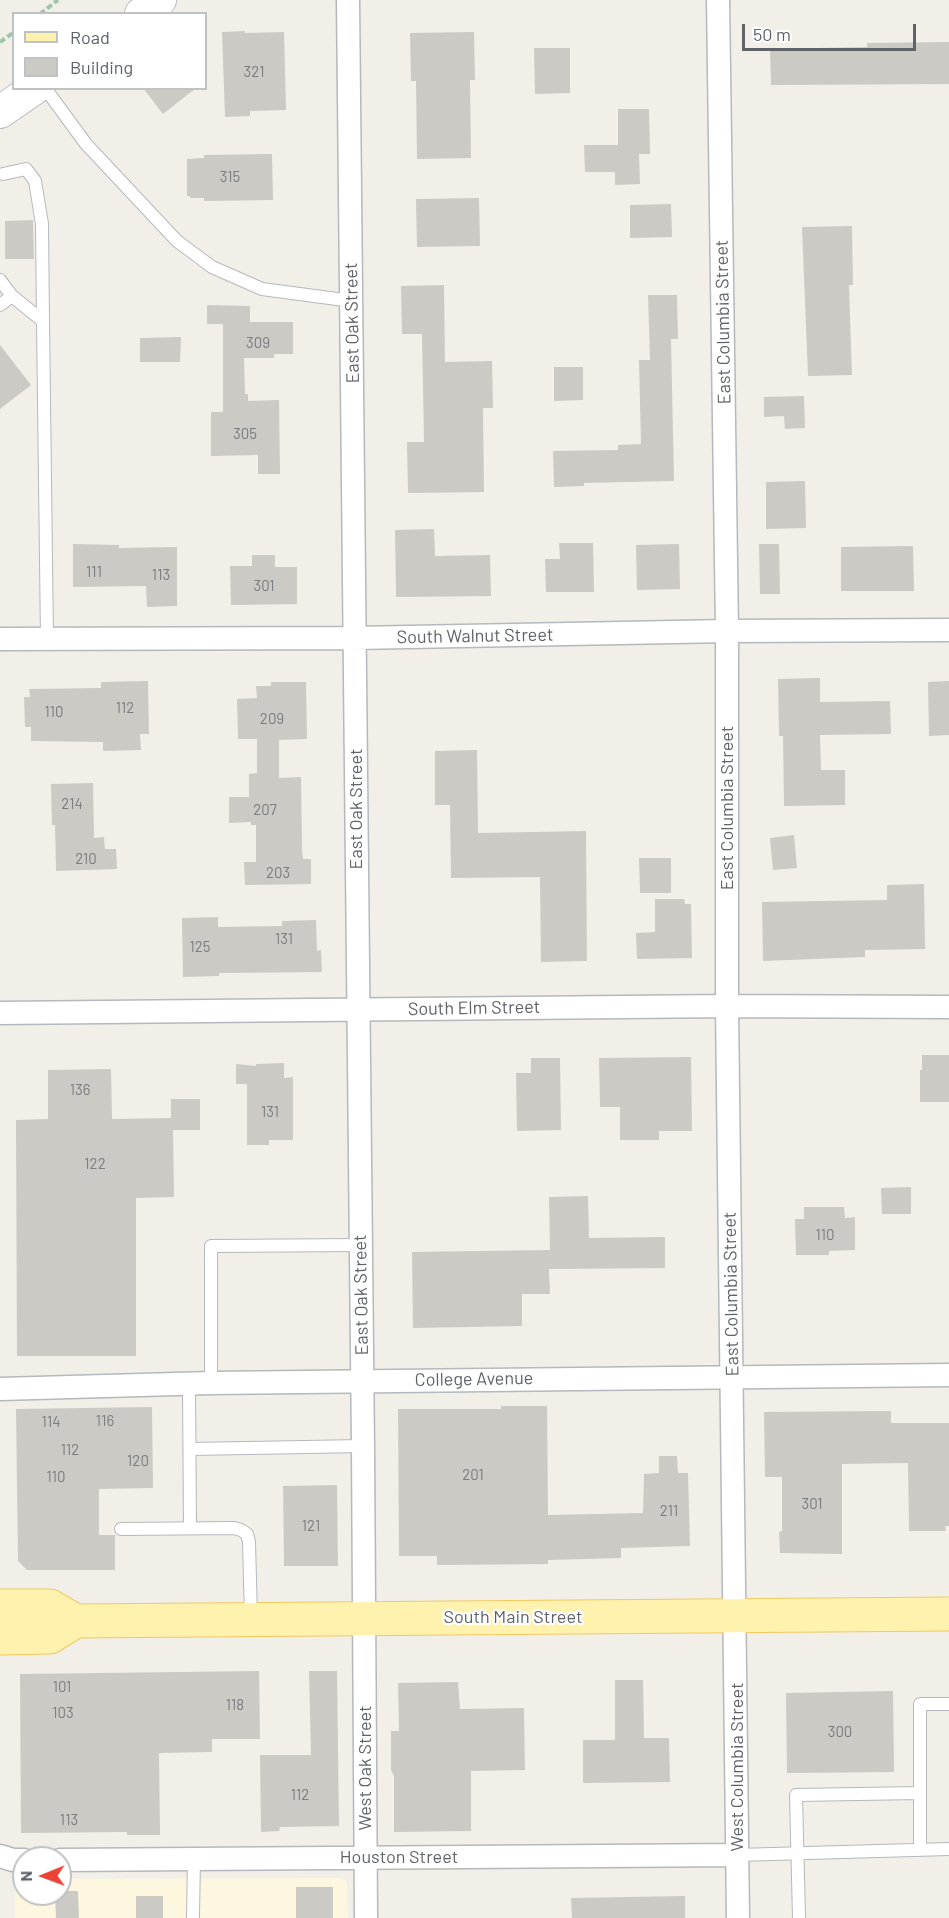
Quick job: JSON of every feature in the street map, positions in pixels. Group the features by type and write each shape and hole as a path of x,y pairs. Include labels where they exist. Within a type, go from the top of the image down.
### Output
{"main road":[{"path":"0,1606 50,1606 76,1621 50,1637 0,1638"},
{"name":"South Main Street","path":"76,1621 949,1614"}],"street":[{"path":"144,12 160,0"},
{"name":"East Oak Street","path":"348,0 364,1617"},
{"name":"East Columbia Street","path":"718,0 727,631 727,1006 735,1616"},
{"path":"0,112 32,90"},
{"name":"South Walnut Street","path":"0,639 355,638 727,631 949,630"},
{"name":"South Elm Street","path":"0,1013 727,1006 949,1007"},
{"name":"College Avenue","path":"0,1389 363,1380 949,1374"},
{"name":"West Columbia Street","path":"735,1616 738,1918"},
{"name":"West Oak Street","path":"364,1617 366,1918"},
{"name":"Houston Street","path":"72,1860 194,1857 737,1855"}],"lane":[{"path":"46,90 86,144 169,233 212,267 262,289 352,301"},
{"path":"1,174 26,169 35,181 42,224 47,639"},
{"path":"0,280 12,296 43,321"},
{"path":"0,305 12,296"},
{"path":"190,1528 190,1449 200,1383 211,1246 360,1245"},
{"path":"190,1449 363,1446"},
{"path":"121,1529 234,1528 242,1530 247,1534 251,1619"},
{"path":"920,1850 920,1704 949,1704"},
{"path":"799,1918 796,1795 920,1793"},
{"path":"737,1855 949,1849"},
{"path":"193,1918 194,1857"}],"path":[{"path":"43,12 58,0"}],"shaded area":[{"path":"337,1878 346,1880 348,1918 15,1918 15,1906 72,1906 72,1879"}],"building":[{"path":"245,31 245,33 284,32 286,110 250,111 250,116 225,117 222,32"},
{"path":"474,32 475,80 470,80 471,158 417,159 416,81 411,81 410,33"},
{"path":"949,42 949,84 771,85 770,49 867,47 867,43"},
{"path":"534,48 570,48 570,93 535,94"},
{"path":"145,90 193,90 163,114"},
{"path":"618,109 649,109 650,154 639,154 640,184 615,185 615,172 585,172 584,145 618,145"},
{"path":"272,154 273,200 204,201 204,198 187,196 187,159 204,158 204,155"},
{"path":"479,198 480,246 417,247 416,199"},
{"path":"671,204 672,237 630,238 630,205"},
{"path":"33,220 34,259 5,259 5,221"},
{"path":"852,226 853,285 849,285 852,375 808,376 802,227"},
{"path":"444,285 445,362 492,361 493,408 483,408 484,492 408,493 407,442 424,442 422,334 402,334 401,286"},
{"path":"648,295 677,295 678,339 671,339 674,481 584,483 584,486 554,487 553,451 618,450 618,445 641,444 639,360 650,360"},
{"path":"207,305 250,306 250,322 293,322 293,354 274,354 274,358 244,358 245,394 248,394 248,401 279,400 280,474 258,474 258,455 211,456 211,412 223,412 223,324 207,324"},
{"path":"181,337 180,362 140,362 140,338"},
{"path":"0,345 31,385 0,409"},
{"path":"554,367 583,367 583,400 554,401"},
{"path":"804,396 805,428 785,429 784,416 764,417 764,397"},
{"path":"805,481 806,528 766,529 766,482"},
{"path":"434,529 435,556 490,555 491,596 396,597 395,530"},
{"path":"559,543 593,543 594,592 546,592 545,559 560,559"},
{"path":"73,544 119,545 119,548 177,547 177,606 147,607 146,586 73,587"},
{"path":"679,544 680,589 637,590 636,545"},
{"path":"759,544 779,544 780,594 760,594"},
{"path":"913,546 914,591 841,591 841,547"},
{"path":"252,555 275,555 275,567 297,567 297,604 231,605 230,566 252,566"},
{"path":"820,678 820,702 890,701 891,734 820,735 821,770 845,770 845,805 784,806 783,736 779,736 778,679"},
{"path":"148,681 149,734 140,734 141,750 103,751 103,742 31,741 31,727 25,727 24,697 30,697 29,689 101,688 101,682"},
{"path":"949,681 949,735 929,736 928,682"},
{"path":"271,682 306,682 307,739 279,740 279,778 301,777 302,850 303,859 311,859 311,884 245,885 244,862 256,862 256,825 251,825 251,822 229,823 229,797 249,797 249,774 257,773 257,739 238,739 237,699 257,698 256,686 271,686"},
{"path":"477,750 478,833 586,831 587,961 541,962 540,877 451,878 450,805 435,805 435,751"},
{"path":"93,783 94,838 104,837 105,849 116,849 117,869 56,871 51,784"},
{"path":"794,835 797,868 773,870 770,838"},
{"path":"639,858 671,858 671,893 640,893"},
{"path":"924,884 925,949 865,950 865,957 763,961 762,902 887,900 887,885"},
{"path":"655,899 684,899 685,904 691,904 692,958 637,959 636,933 655,932"},
{"path":"218,917 218,927 282,926 282,921 316,920 317,951 321,950 322,972 219,973 219,976 183,977 182,918"},
{"path":"922,1055 949,1055 949,1102 920,1102"},
{"path":"691,1057 692,1131 659,1131 659,1140 620,1140 620,1107 600,1107 599,1058"},
{"path":"531,1058 560,1058 561,1130 517,1131 516,1073 531,1073"},
{"path":"284,1063 284,1078 293,1077 293,1140 269,1140 269,1145 247,1145 247,1084 236,1084 236,1064 256,1066 256,1064"},
{"path":"111,1069 112,1119 171,1118 171,1099 200,1099 200,1130 173,1130 174,1197 136,1198 136,1356 17,1356 16,1120 48,1119 48,1070"},
{"path":"911,1187 911,1214 882,1214 881,1188"},
{"path":"588,1196 589,1238 665,1237 665,1268 549,1269 550,1294 522,1294 522,1326 413,1328 412,1252 550,1250 549,1197"},
{"path":"804,1207 844,1207 845,1218 855,1217 855,1250 829,1251 829,1255 796,1255 795,1219 804,1219"},
{"path":"501,1406 547,1406 548,1515 643,1513 644,1474 659,1473 659,1456 677,1456 678,1473 688,1473 690,1546 621,1548 621,1558 548,1560 548,1564 437,1565 437,1556 399,1556 398,1409 501,1409"},
{"path":"152,1407 153,1488 99,1489 99,1535 115,1535 115,1570 27,1570 18,1561 16,1409"},
{"path":"891,1411 891,1423 949,1423 949,1526 945,1526 946,1531 909,1531 908,1463 842,1464 842,1554 780,1553 782,1477 765,1477 764,1412"},
{"path":"337,1485 338,1566 284,1566 283,1486"},
{"path":"259,1671 260,1739 212,1739 212,1752 159,1753 160,1835 127,1835 127,1832 21,1833 20,1674"},
{"path":"309,1671 337,1671 339,1826 280,1827 279,1831 261,1832 260,1755 311,1755"},
{"path":"615,1680 643,1680 644,1738 669,1738 670,1782 583,1783 583,1740 615,1740"},
{"path":"458,1682 460,1709 524,1708 525,1770 471,1771 471,1831 394,1832 391,1731 399,1731 398,1683"},
{"path":"893,1691 894,1772 787,1773 786,1693"},
{"path":"296,1887 333,1887 333,1918 296,1918"},
{"path":"72,1891 78,1891 79,1918 56,1918 56,1906 72,1906"},
{"path":"136,1896 163,1896 163,1918 136,1918"},
{"path":"685,1896 685,1918 572,1918 571,1898"}]}
